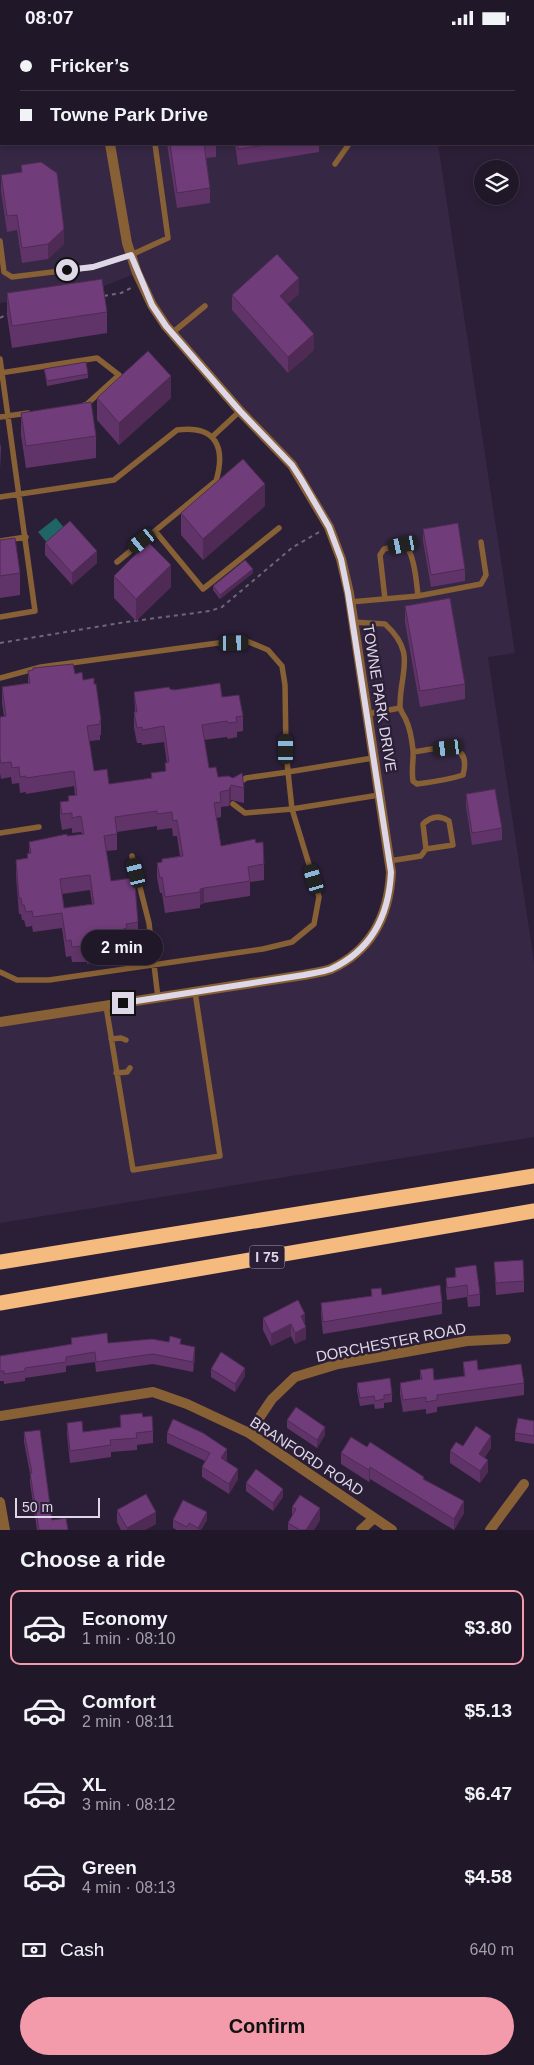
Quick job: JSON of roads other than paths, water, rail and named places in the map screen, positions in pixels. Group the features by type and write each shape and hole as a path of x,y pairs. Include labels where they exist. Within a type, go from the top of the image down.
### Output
{"highway":[{"path":"0,1262 534,1175"},
{"name":"I 75","path":"0,1303 534,1211"}],"street":[{"name":"TOWNE PARK DRIVE","path":"0,1022 304,975 329,969 346,960 362,948 374,933 383,915 390,893 391,872 350,602 341,559 329,527 292,465 240,411 172,333 152,305 131,255 123,224 110,145"},
{"name":"DORCHESTER ROAD","path":"249,1433 272,1399 295,1377 347,1363 467,1341 506,1339"},
{"name":"BRANFORD ROAD","path":"0,1416 153,1392 249,1433 392,1530"},
{"path":"490,1530 524,1484"},
{"path":"0,1502 5,1530"},
{"path":"361,1530 374,1519"}],"lane":[{"path":"0,241 4,272 12,277 86,268 131,255 168,238 155,145"},
{"path":"336,164 348,145"},
{"path":"172,333 205,306"},
{"path":"1,373 97,358 119,375 87,404 78,406"},
{"path":"0,359 35,611 0,617"},
{"path":"0,417 38,411"},
{"path":"212,437 240,411"},
{"path":"0,497 114,480 177,430 203,431 212,437 220,451 221,465 216,481 117,562"},
{"path":"155,531 203,589 279,528"},
{"path":"0,541 26,537"},
{"path":"350,602 418,596 481,584 486,575 481,542"},
{"path":"385,599 380,555 384,549 403,545 408,547 411,554 418,596"},
{"path":"353,622 385,623 392,630 402,648 405,668 400,708 407,721 413,752 411,767 413,781 417,784 448,780 463,775 465,768 464,757 458,750 448,748 413,752"},
{"path":"0,678 41,667 218,643 249,642 268,650 282,666 286,685 286,749 292,809 319,897 314,924 292,942 263,949 49,980 17,980 0,972"},
{"path":"367,714 400,708"},
{"path":"232,789 246,778 374,758"},
{"path":"233,804 245,813 292,809 379,795"},
{"path":"389,861 421,856 426,849 423,824 429,818 442,817 449,821 453,845 426,849"},
{"path":"0,833 39,827"},
{"path":"132,856 149,923 158,998"},
{"path":"106,1006 133,1170 220,1156 195,992"},
{"path":"111,1039 121,1038 126,1041"},
{"path":"116,1073 127,1072 130,1068"}]}
